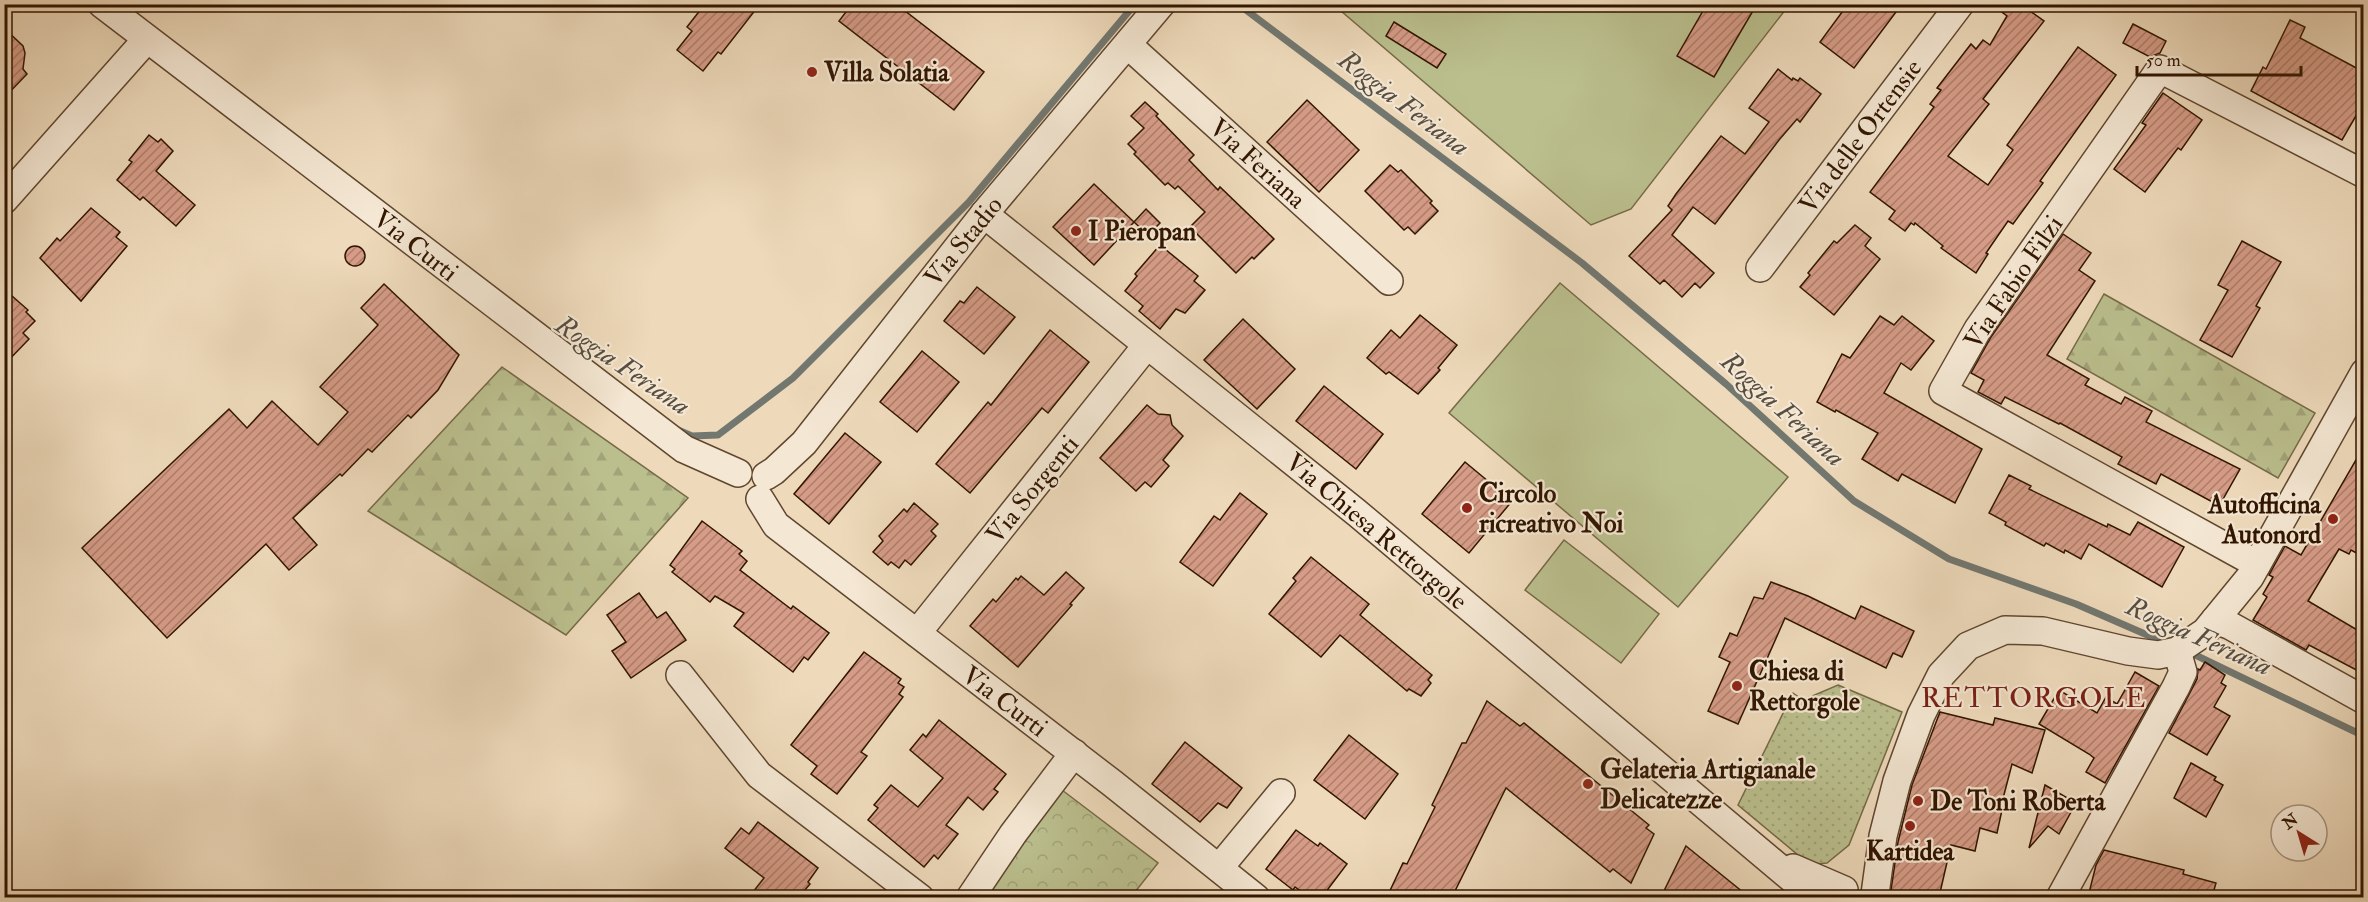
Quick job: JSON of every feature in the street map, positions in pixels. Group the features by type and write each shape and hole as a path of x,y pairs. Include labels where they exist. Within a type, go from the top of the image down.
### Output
{"street":[{"name":"Via Curti","path":"102,4 684,449 738,473 734,483 736,494 745,501 755,502 763,487"},
{"name":"Via Stadio","path":"763,487 774,471 804,443 984,214 1161,4"},
{"name":"Via delle Ortensie","path":"1760,268 1960,4"},
{"path":"4,200 147,39"},
{"name":"Via Feriana","path":"1128,45 1389,281"},
{"name":"Via Fabio Filzi","path":"2256,564 1943,392 1978,329 2160,69 2364,174"},
{"name":"Via Chiesa Rettorgole","path":"984,214 1357,513 1815,897"},
{"name":"Via Sorgenti","path":"917,633 1147,345"},
{"path":"1857,893 1883,836 1897,781 1921,715 1941,675 1968,646 2005,630 2043,631 2128,651 2158,655 2177,651 2210,626 2250,577 2364,373"},
{"name":"Via Curti","path":"763,487 776,525 1074,753 1256,897"},
{"path":"2210,626 2229,625 2364,700"},
{"path":"2060,897 2183,672 2177,651"},
{"path":"680,675 759,775 920,897"},
{"path":"970,897 1013,834 1074,753"},
{"path":"1219,868 1281,793"},
{"name":"Via Chiesa Rettorgole","path":"1764,856 1857,893"}],"green space":[{"path":"1334,5 1789,5 1631,209 1591,225"},
{"path":"1560,283 1788,477 1678,607 1449,413"},
{"path":"2104,294 2315,413 2278,478 2067,359"},
{"path":"502,367 688,498 566,635 368,511"},
{"path":"1564,540 1659,614 1621,663 1525,590"},
{"path":"1838,685 1902,712 1849,845 1827,863 1815,864 1804,860 1738,805 1793,693 1803,700"},
{"path":"1062,790 1158,863 1131,897 977,898"}],"building":[{"path":"705,4 760,4 721,54 718,52 703,71 677,50 692,31 687,27"},
{"path":"852,4 896,4 984,72 954,110 839,21"},
{"path":"1707,4 1757,4 1714,77 1677,56"},
{"path":"1848,4 1902,4 1854,68 1820,42"},
{"path":"1991,4 2034,4 2030,11 2044,21 1983,99 1989,104 1948,156 1988,185 2013,150 2007,145 2078,47 2116,75 2040,181 2043,183 2013,224 2008,221 1986,253 1988,254 1976,273 1941,248 1943,246 1915,223 1914,225 1911,223 1905,231 1889,219 1895,211 1870,192 1934,107 1930,104 1941,90 1937,88 1971,44 1976,49 1983,40 1990,45 2007,16"},
{"path":"2290,20 2305,27 2300,38 2364,72 2364,102 2342,140 2251,91 2263,67 2266,69"},
{"path":"1394,22 1446,54 1437,68 1386,36"},
{"path":"2133,24 2166,41 2160,53 2150,57 2123,43"},
{"path":"4,28 23,46 25,53 23,69 27,74 4,98"},
{"path":"1778,69 1792,80 1793,78 1798,81 1800,78 1821,94 1800,122 1797,119 1779,140 1715,224 1693,207 1672,235 1714,273 1700,288 1695,283 1682,297 1664,280 1660,284 1629,256 1672,210 1668,206 1721,136 1745,154 1769,122 1749,108"},
{"path":"2163,93 2202,120 2181,150 2178,148 2145,192 2114,169 2146,125 2142,123"},
{"path":"1307,100 1359,150 1319,192 1267,142"},
{"path":"1145,102 1194,155 1189,160 1218,190 1220,187 1274,239 1236,273 1190,227 1205,212 1178,186 1175,189 1168,183 1165,185 1134,154 1136,152 1128,144 1144,128 1131,116"},
{"path":"149,135 158,142 161,139 173,151 156,171 195,205 176,226 143,197 140,200 117,180 132,162 129,160"},
{"path":"1390,165 1398,172 1401,170 1432,201 1430,203 1438,211 1415,234 1408,227 1404,230 1365,191"},
{"path":"1094,184 1134,222 1094,265 1053,227"},
{"path":"91,208 120,232 116,237 127,246 81,301 40,258 57,238 60,241"},
{"path":"1146,209 1160,223 1148,235 1134,222"},
{"path":"1855,225 1871,238 1865,246 1880,259 1834,315 1800,287 1810,275 1808,273 1834,241 1837,243"},
{"path":"2063,234 2091,253 2079,270 2095,281 2047,355 2089,379 2085,385 2121,404 2125,397 2152,411 2146,422 2240,469 2218,508 2218,505 2161,474 2156,484 2118,464 2122,457 2060,423 2005,397 2001,404 1978,392 1984,380 1971,373 1991,337"},
{"path":"2242,241 2281,262 2256,306 2260,308 2232,357 2200,340 2228,290 2218,285"},
{"path":"1160,245 1198,276 1194,281 1205,290 1185,313 1176,309 1160,329 1139,311 1143,306 1125,291 1137,276 1135,274"},
{"path":"351,246 359,246 365,252 365,260 359,266 351,266 345,260 345,252"},
{"path":"384,284 459,355 438,390 411,418 408,415 372,452 368,449 342,476 340,474 293,518 317,545 289,570 266,544 167,638 82,548 229,409 247,428 272,401 318,445 348,412 320,387 378,325 361,308"},
{"path":"977,287 1015,317 984,354 944,321 960,301 964,303"},
{"path":"4,289 28,310 26,312 35,321 23,333 29,339 4,365"},
{"path":"1420,315 1457,345 1438,368 1440,370 1418,394 1389,372 1386,374 1367,358 1391,330 1400,338"},
{"path":"1880,316 1894,325 1902,316 1934,341 1911,370 1901,363 1884,393 1982,449 1955,503 1902,474 1898,481 1862,459 1878,433 1817,402 1842,354 1850,358"},
{"path":"1243,319 1295,369 1257,409 1204,360"},
{"path":"1050,330 1089,362 1048,413 1042,408 970,493 936,464 988,402 991,405"},
{"path":"922,351 959,382 917,432 880,402"},
{"path":"1324,386 1383,434 1356,469 1296,421"},
{"path":"1147,405 1158,414 1170,415 1172,425 1183,436 1163,460 1169,466 1151,487 1145,482 1136,491 1100,458"},
{"path":"845,433 881,462 829,524 794,494"},
{"path":"2364,446 2364,557 2351,550 2349,554 2339,549 2308,601 2364,634 2364,674 2309,645 2306,650 2253,620 2267,597 2263,594 2273,577 2269,575 2285,546 2301,555"},
{"name":"Circolo ricreativo Noi","path":"1465,462 1512,501 1469,553 1422,514"},
{"path":"2009,475 2031,486 2029,489 2107,527 2108,524 2130,535 2138,522 2184,547 2162,587 2089,544 2081,559 2046,543 2044,546 2005,525 2006,522 1989,513"},
{"path":"1240,493 1267,514 1213,586 1180,562 1214,516 1220,520"},
{"path":"914,503 938,524 931,531 936,536 911,565 905,560 899,568 891,562 888,565 873,552 883,541 879,536 904,509 907,512"},
{"path":"702,521 742,551 739,554 747,561 740,570 791,609 793,606 829,633 808,660 804,657 793,672 734,626 744,613 715,596 710,602 672,572 675,569 670,565"},
{"path":"1311,557 1369,604 1360,615 1432,675 1428,680 1431,683 1421,696 1409,689 1407,691 1340,635 1321,657 1269,614 1296,581 1293,578"},
{"path":"1066,572 1084,588 1018,667 970,626 993,599 996,602 1016,578 1018,580 1021,576 1044,595"},
{"path":"1771,582 1808,596 1855,619 1861,606 1914,631 1902,657 1893,653 1886,668 1785,618 1738,724 1708,711 1730,662 1719,657 1730,633 1737,636 1754,597 1763,599"},
{"path":"639,593 657,618 666,612 686,640 631,678 612,651 626,642 607,615"},
{"path":"864,652 901,679 898,683 904,687 899,694 903,697 861,752 867,756 837,794 811,774 817,766 791,745"},
{"path":"2205,662 2225,675 2221,683 2226,686 2214,707 2230,716 2207,755 2169,733 2197,679 2198,669 2200,670"},
{"path":"2135,672 2159,686 2105,783 2086,772 2094,758 2039,724 2059,690 2097,713 2106,697 2117,704"},
{"path":"1487,701 1520,726 1524,723 1649,825 1646,828 1654,834 1631,883 1613,869 1610,872 1506,788 1452,897 1387,897 1403,863 1407,864 1435,807 1432,805 1462,743 1466,743"},
{"path":"1940,712 1993,725 1995,718 2045,730 2032,773 2012,764 2000,810 2002,810 1997,833 1980,828 1975,851 1951,845 1939,897 1890,897 1898,842 1912,785"},
{"path":"939,720 1006,774 994,789 998,792 983,810 968,797 946,825 958,834 938,859 934,855 924,867 868,820 878,808 874,805 891,785 918,807 943,778 910,750 923,734 926,737"},
{"path":"1349,735 1398,774 1365,819 1314,780"},
{"path":"1185,742 1242,788 1227,808 1218,803 1200,822 1152,784"},
{"path":"2191,763 2216,777 2214,780 2223,785 2206,817 2174,798"},
{"path":"2045,785 2076,803 2059,834 2048,826 2029,848"},
{"path":"758,822 818,868 808,882 810,884 799,897 749,897 764,878 725,848 741,828 749,834"},
{"path":"1296,830 1318,846 1320,843 1347,864 1322,897 1309,897 1295,887 1293,890 1266,869"},
{"path":"1686,846 1749,897 1661,897"},
{"path":"2104,850 2184,870 2183,874 2216,883 2212,897 2088,897 2096,865"}],"waterway":[{"name":"Roggia Feriana","path":"678,430 692,436 718,435 793,378 969,202 1135,4"},
{"name":"Roggia Feriana","path":"1238,4 1582,263 1726,384 1854,501 1949,559 2076,604 2168,644"},
{"name":"Roggia Feriana","path":"2189,652 2364,736"}],"place":[{"name":"Villa Solatia","path":"812,72"},
{"name":"I Pieropan","path":"1076,231"},
{"name":"Circolo ricreativo Noi","path":"1467,508"},
{"name":"Autofficina Autonord","path":"2333,519"},
{"name":"Chiesa di Rettorgole","path":"1737,686"},
{"name":"Gelateria Artigianale Delicatezze","path":"1588,784"},
{"name":"De Toni Roberta","path":"1918,801"},
{"name":"Kartidea","path":"1910,826"}],"district":[{"name":"RETTORGOLE","path":"2034,697"}]}
